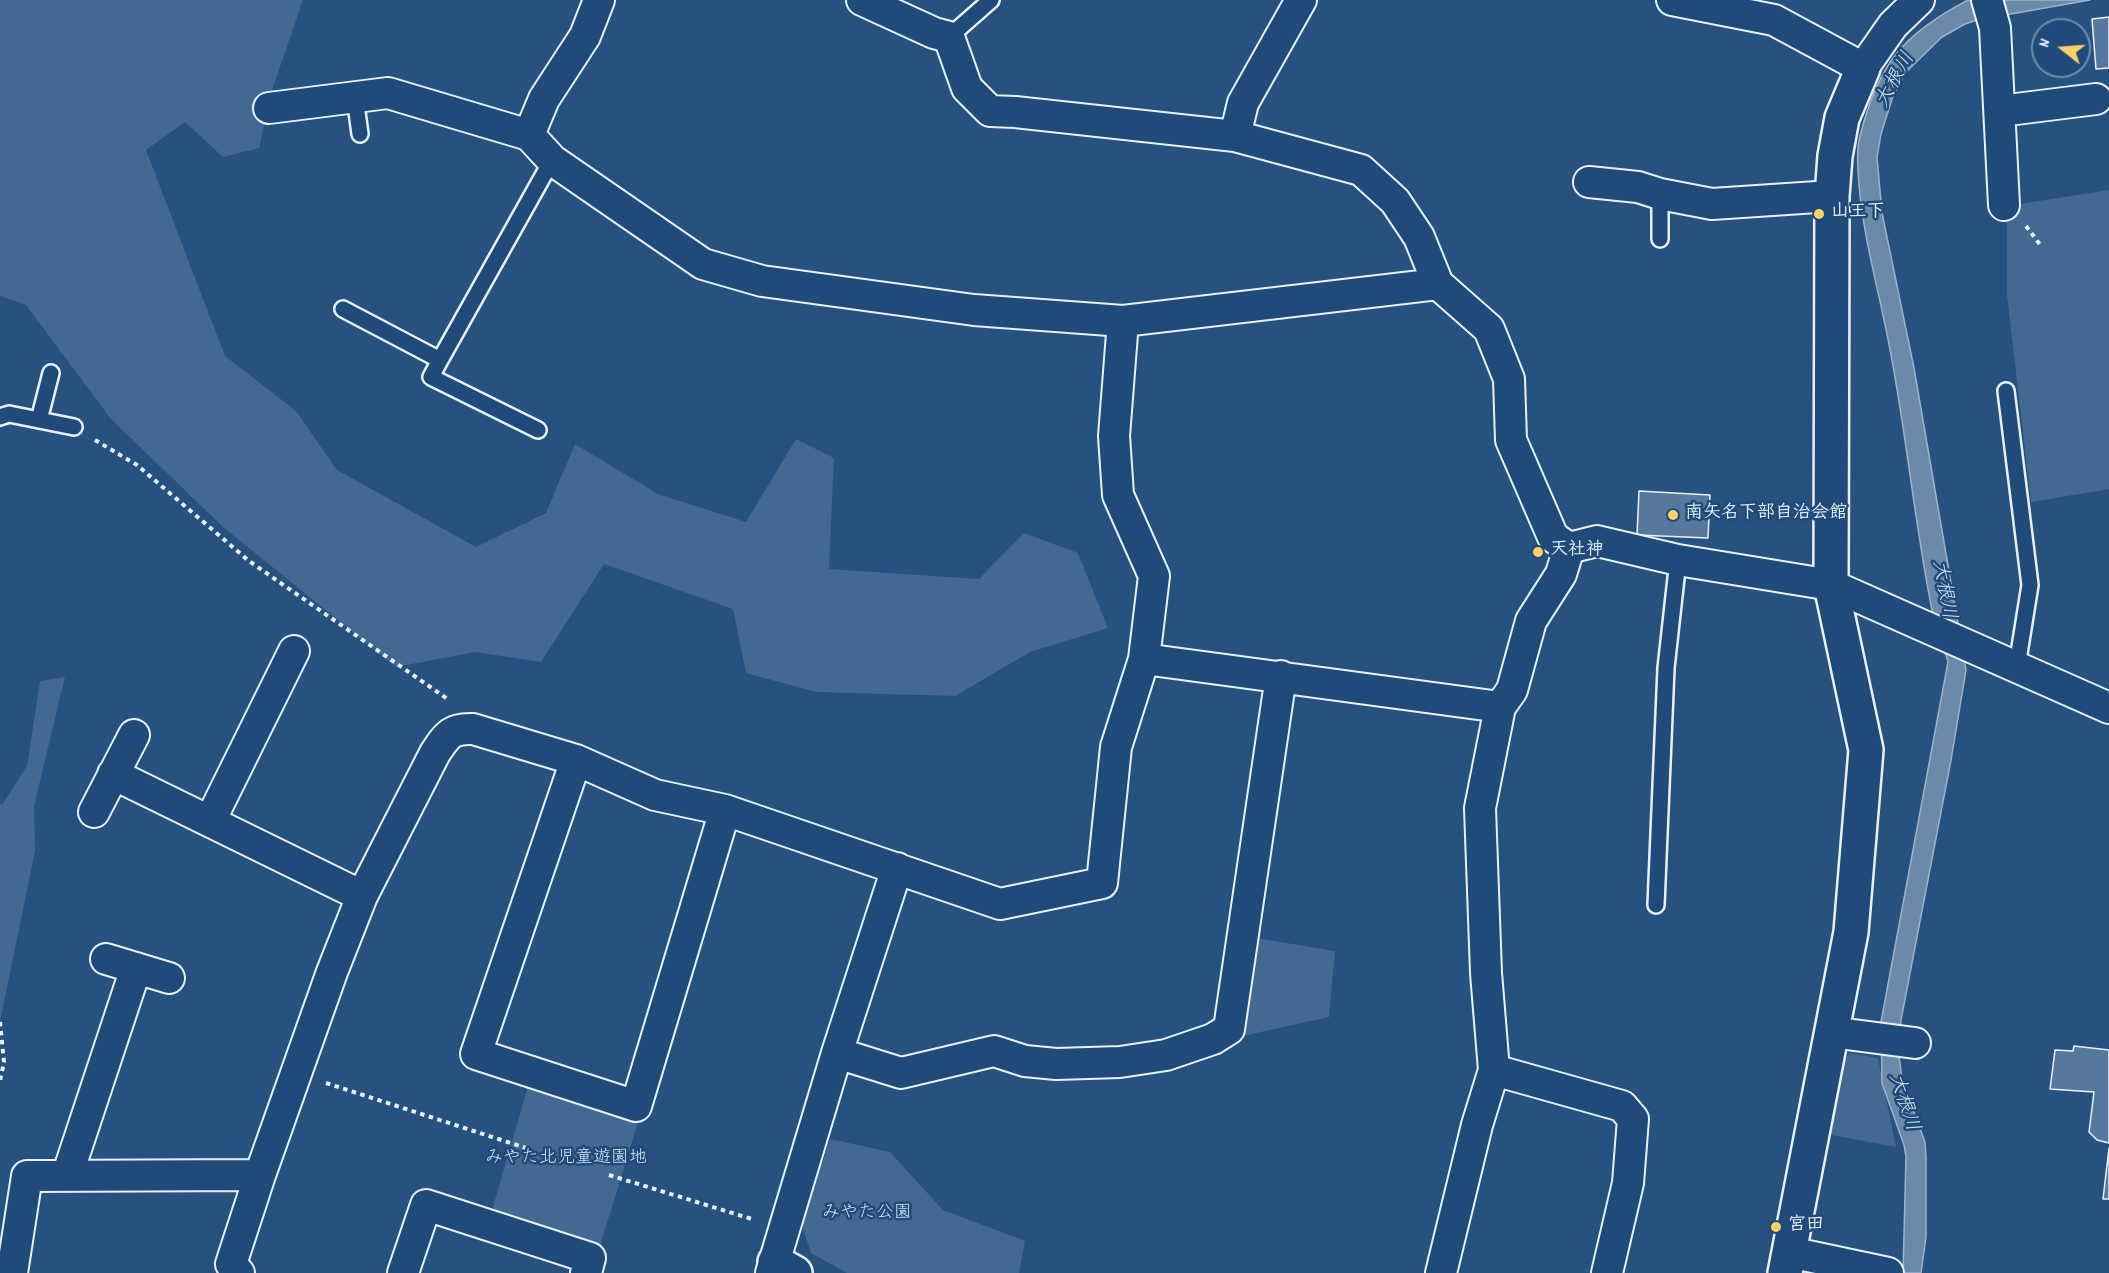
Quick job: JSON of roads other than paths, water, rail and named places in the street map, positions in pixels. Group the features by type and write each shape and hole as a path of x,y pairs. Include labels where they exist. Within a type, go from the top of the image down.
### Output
{"street":[{"path":"529,135 544,99 585,36 599,0"},
{"path":"862,0 934,33 950,37 967,88 990,111 1235,136 1361,170 1395,201 1419,237 1438,284 1489,329 1509,379 1511,440 1553,537 1569,548 1597,541 1678,560 1831,585 2109,708"},
{"path":"1235,136 1243,103 1301,0"},
{"path":"1672,0 1774,20 1863,68"},
{"path":"1888,1273 1787,1263 1851,932 1866,750 1831,585 1834,156 1842,118 1863,68 1893,25 1919,0"},
{"path":"1991,14 2000,111 2004,206"},
{"path":"269,108 388,93 529,135 552,160 703,264 762,281 974,310 1123,321 1438,284"},
{"path":"2000,111 2096,99"},
{"path":"1589,182 1638,186 1660,194 1712,204 1832,196"},
{"path":"239,1273 231,1264 260,1175 332,972 362,896 435,753 448,734 460,728 473,729 576,760 656,795 726,810 1000,903 1102,883 1116,747 1144,659 1154,576 1118,495 1114,436 1123,321"},
{"path":"1441,1273 1477,1125 1494,1070 1486,973 1480,808 1500,707 1512,690 1531,621 1561,574 1569,548"},
{"path":"210,821 294,651"},
{"path":"1144,659 1500,707"},
{"path":"837,1053 901,1073 994,1051 1025,1061 1056,1064 1120,1062 1166,1056 1213,1039 1229,1029 1281,676"},
{"path":"94,812 134,735"},
{"path":"576,760 476,1054 636,1106 726,810"},
{"path":"113,774 362,896"},
{"path":"780,1269 784,1229 837,1053 897,868"},
{"path":"105,959 169,978"},
{"path":"67,1176 136,968"},
{"path":"1831,1032 1915,1043"},
{"path":"1494,1070 1622,1106 1633,1119 1628,1183 1607,1273"},
{"path":"12,1273 27,1176 260,1175"},
{"path":"403,1273 426,1204 590,1258 586,1273"}],"lane":[{"path":"950,37 991,0"},
{"path":"356,97 360,134"},
{"path":"538,430 431,377 552,160"},
{"path":"1660,194 1660,239"},
{"path":"343,309 440,360"},
{"path":"39,420 51,372"},
{"path":"2006,391 2029,562 2030,585 2017,666"},
{"path":"0,417 9,414 74,427"},
{"path":"1656,905 1666,668 1678,560"}],"water":[{"name":"大根川","path":"1968,0 2090,0 1977,20 1942,37 1906,72 1893,96 1881,134 1877,157 1882,213 1914,368 1966,670 1901,1020 1898,1048 1902,1080 1925,1142 1926,1158 1926,1237 1921,1273 1903,1273 1906,1156 1882,1083 1881,1022 1948,662 1934,617 1926,578 1897,387 1861,207 1858,154 1860,136 1875,89 1896,54 1926,25"}],"place":[{"name":"山王下","path":"1819,214"},
{"name":"南矢名下部自治会館","path":"1673,515"},
{"name":"天社神","path":"1538,552"},
{"name":"宮田","path":"1776,1227"}],"park label":[{"name":"みやた北児童遊園地","path":"566,1160"},
{"name":"みやた公園","path":"867,1215"}]}
